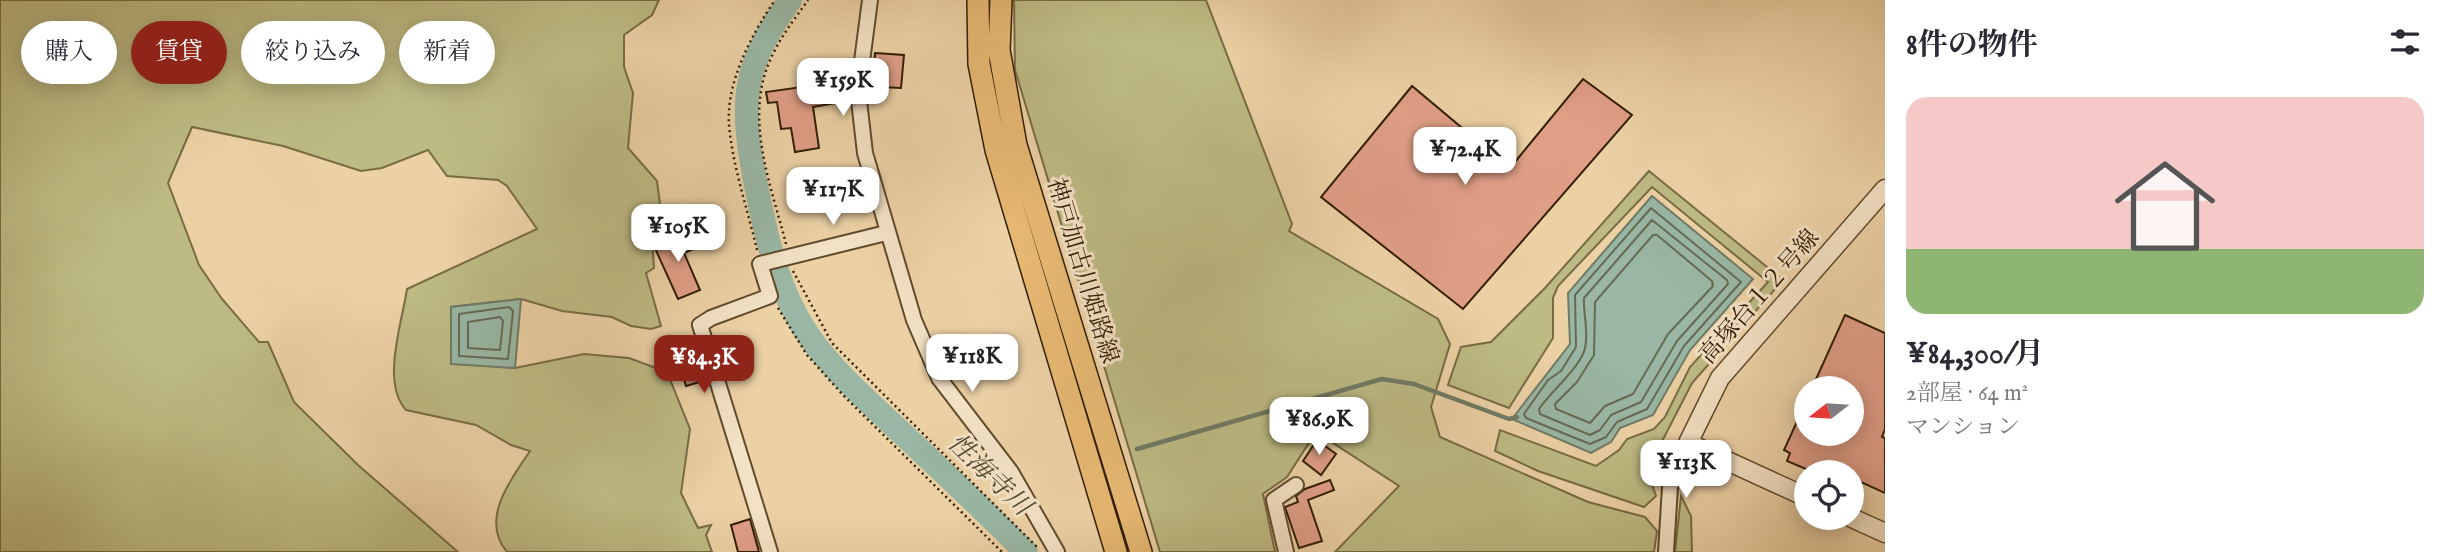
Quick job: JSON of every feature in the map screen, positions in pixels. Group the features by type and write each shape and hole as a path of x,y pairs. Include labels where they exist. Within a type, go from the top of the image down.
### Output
{"main road":[{"name":"神戸加古川姫路線","path":"978,0 979,64 996,150 1116,552"},
{"name":"神戸加古川姫路線","path":"1001,0 999,50 1016,145 1141,552"}],"street":[{"path":"870,0 858,92 865,153 886,233 914,320 939,378 1011,472 1057,552"},
{"name":"高塚台１２号線","path":"1688,443 1720,378 1885,189"},
{"path":"770,552 700,325 710,318 770,296 760,264 886,233"},
{"path":"1666,552 1670,487 1688,443 1794,492"},
{"path":"1286,552 1274,500 1296,485"},
{"path":"1864,523 1885,533"}],"path":[{"path":"760,264 729,123 735,78 762,20 775,0"},
{"path":"808,0 774,51 759,95 758,129 788,256 796,279 832,343 1042,552"},
{"path":"770,296 807,355 843,395 1002,552"}],"shaded area":[{"path":"0,0 659,0 652,15 624,35 624,67 633,93 628,148 657,181 661,212 652,240 654,268 646,273 661,326 651,329 631,326 612,317 562,311 521,299 451,307 451,363 515,368 584,354 629,358 667,372 690,429 681,493 698,528 711,525 706,535 712,552 507,552 499,539 497,513 507,486 530,451 511,445 476,425 406,410 399,398 395,384 395,352 407,289 537,229 507,186 498,180 447,176 428,150 382,168 361,171 283,146 192,127 168,183 199,265 222,299 259,342 268,342 294,402 358,465 458,552 0,552"},
{"path":"1014,0 1206,0 1292,224 1289,231 1438,319 1450,344 1431,407 1440,437 1588,502 1645,517 1657,531 1654,552 1335,552 1399,486 1316,432 1287,477 1263,494 1275,552 1160,552 1015,70"},
{"path":"1649,171 1783,280 1692,383 1655,455 1650,479 1656,496 1644,507 1538,471 1495,451 1500,430 1596,466 1619,450 1627,439 1654,429 1665,417 1690,367 1768,282 1652,187 1558,286 1553,298 1553,338 1509,408 1448,385 1461,347 1491,342 1545,288"},
{"path":"1681,496 1691,516 1692,552 1675,552"}],"water":[{"path":"1652,196 1753,279 1690,350 1653,415 1620,428 1611,442 1591,453 1512,419 1570,344 1568,293"},
{"path":"521,299 515,368 451,364 451,307"}],"building":[{"path":"875,53 904,55 901,88 880,87 881,71 874,71"},
{"path":"1583,79 1632,115 1463,309 1321,197 1412,86 1510,168"},
{"path":"837,82 841,102 813,107 819,148 795,152 791,128 781,129 777,102 768,103 766,92"},
{"path":"689,231 696,248 684,253 700,290 678,299 654,246"},
{"path":"1845,315 1885,333 1885,429 1882,437 1885,438 1885,493 1864,483 1864,460 1794,460 1794,464 1787,461 1790,453 1784,450 1794,428 1794,446 1864,446 1864,376 1817,376"},
{"path":"696,360 703,381 686,386 680,366"},
{"path":"1317,440 1336,454 1321,475 1303,461"},
{"path":"1330,480 1334,490 1308,500 1322,541 1299,548 1285,507 1298,502 1296,496 1305,489"},
{"path":"750,519 759,552 738,552 731,525"}],"waterway":[{"name":"性海寺川","path":"790,0 762,45 749,86 747,106 750,152 762,215 776,267 789,301 806,332 840,374 1026,552"},
{"path":"1137,449 1382,379 1414,384 1509,419 1517,417"}]}
